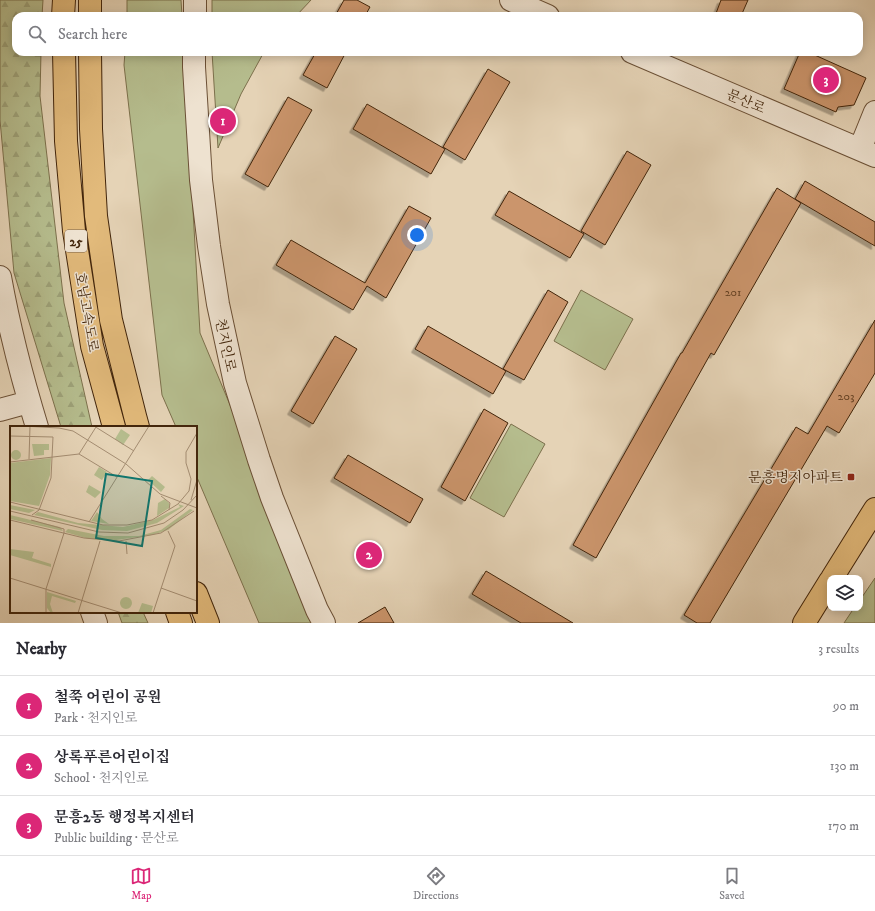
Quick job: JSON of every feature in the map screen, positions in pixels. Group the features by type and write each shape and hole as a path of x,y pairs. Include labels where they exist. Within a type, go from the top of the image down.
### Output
{"main road":[{"path":"63,12 64,0"},
{"path":"90,0 90,12"},
{"name":"호남고속도로","path":"64,56 66,141 74,231 92,346 114,426"},
{"name":"호남고속도로","path":"90,56 91,129 96,216 112,320 138,426"},
{"path":"834,575 875,509"},
{"path":"804,623 827,586"},
{"path":"197,596 208,623"},
{"path":"177,613 182,623"}],"street":[{"path":"195,0 195,12"},
{"path":"511,0 539,12"},
{"name":"천지인로","path":"194,56 201,180 218,304 232,370 272,498 317,610 324,623"},
{"name":"문산로","path":"641,56 867,153 875,112"},
{"path":"0,277 5,306 37,426"},
{"path":"0,410 30,402"},
{"path":"92,613 96,623"}],"green space":[{"path":"0,0 43,0 42,12 12,12 12,56 41,56 40,96 64,303 92,426 61,426 14,273 0,120"},
{"path":"127,0 181,0 182,12 127,12"},
{"path":"212,0 311,0 300,12 212,12"},
{"path":"125,56 184,56 200,333 321,623 259,623 197,477 197,426 176,426 162,395 124,65"},
{"path":"212,56 262,56 241,94 218,148"},
{"path":"581,290 633,319 605,370 554,341"},
{"path":"511,424 545,444 504,517 470,498"},
{"path":"875,578 875,623 844,623 852,611 863,611 863,596"},
{"path":"118,613 143,613 148,623 122,623"}],"building":[{"path":"344,0 357,0 370,7 367,12 337,12"},
{"path":"721,0 748,0 743,12 716,12"},
{"path":"314,56 344,56 327,88 303,75"},
{"path":"798,56 817,56 866,78 854,105 838,107 836,112 784,89"},
{"path":"488,69 510,82 465,160 443,147"},
{"path":"288,97 312,110 268,187 245,174"},
{"path":"367,104 445,149 431,174 353,129"},
{"path":"627,151 651,165 605,245 581,231"},
{"path":"805,181 875,222 875,246 795,199"},
{"path":"777,188 801,203 714,355 711,353 596,558 573,545 681,353"},
{"path":"509,191 584,234 570,258 495,215"},
{"path":"409,206 431,218 386,298 367,286 353,310 276,265 291,240 365,283"},
{"path":"548,290 568,302 524,380 503,369"},
{"path":"875,320 875,373 839,433 827,426 710,623 697,623 684,615 796,427 808,434"},
{"path":"428,326 506,371 493,394 415,349"},
{"path":"335,336 357,349 313,424 291,411"},
{"path":"484,409 508,423 465,501 441,487"},
{"path":"348,455 423,499 410,523 334,478"},
{"path":"486,571 573,623 521,623 472,594"},
{"path":"385,607 394,623 358,623"}],"place":[{"name":"문흥2동 행정복지센터","path":"826,80"},
{"name":"철쭉 어린이 공원","path":"223,121"},
{"name":"문흥명지아파트","path":"851,477"},
{"name":"상록푸른어린이집","path":"369,555"}]}
